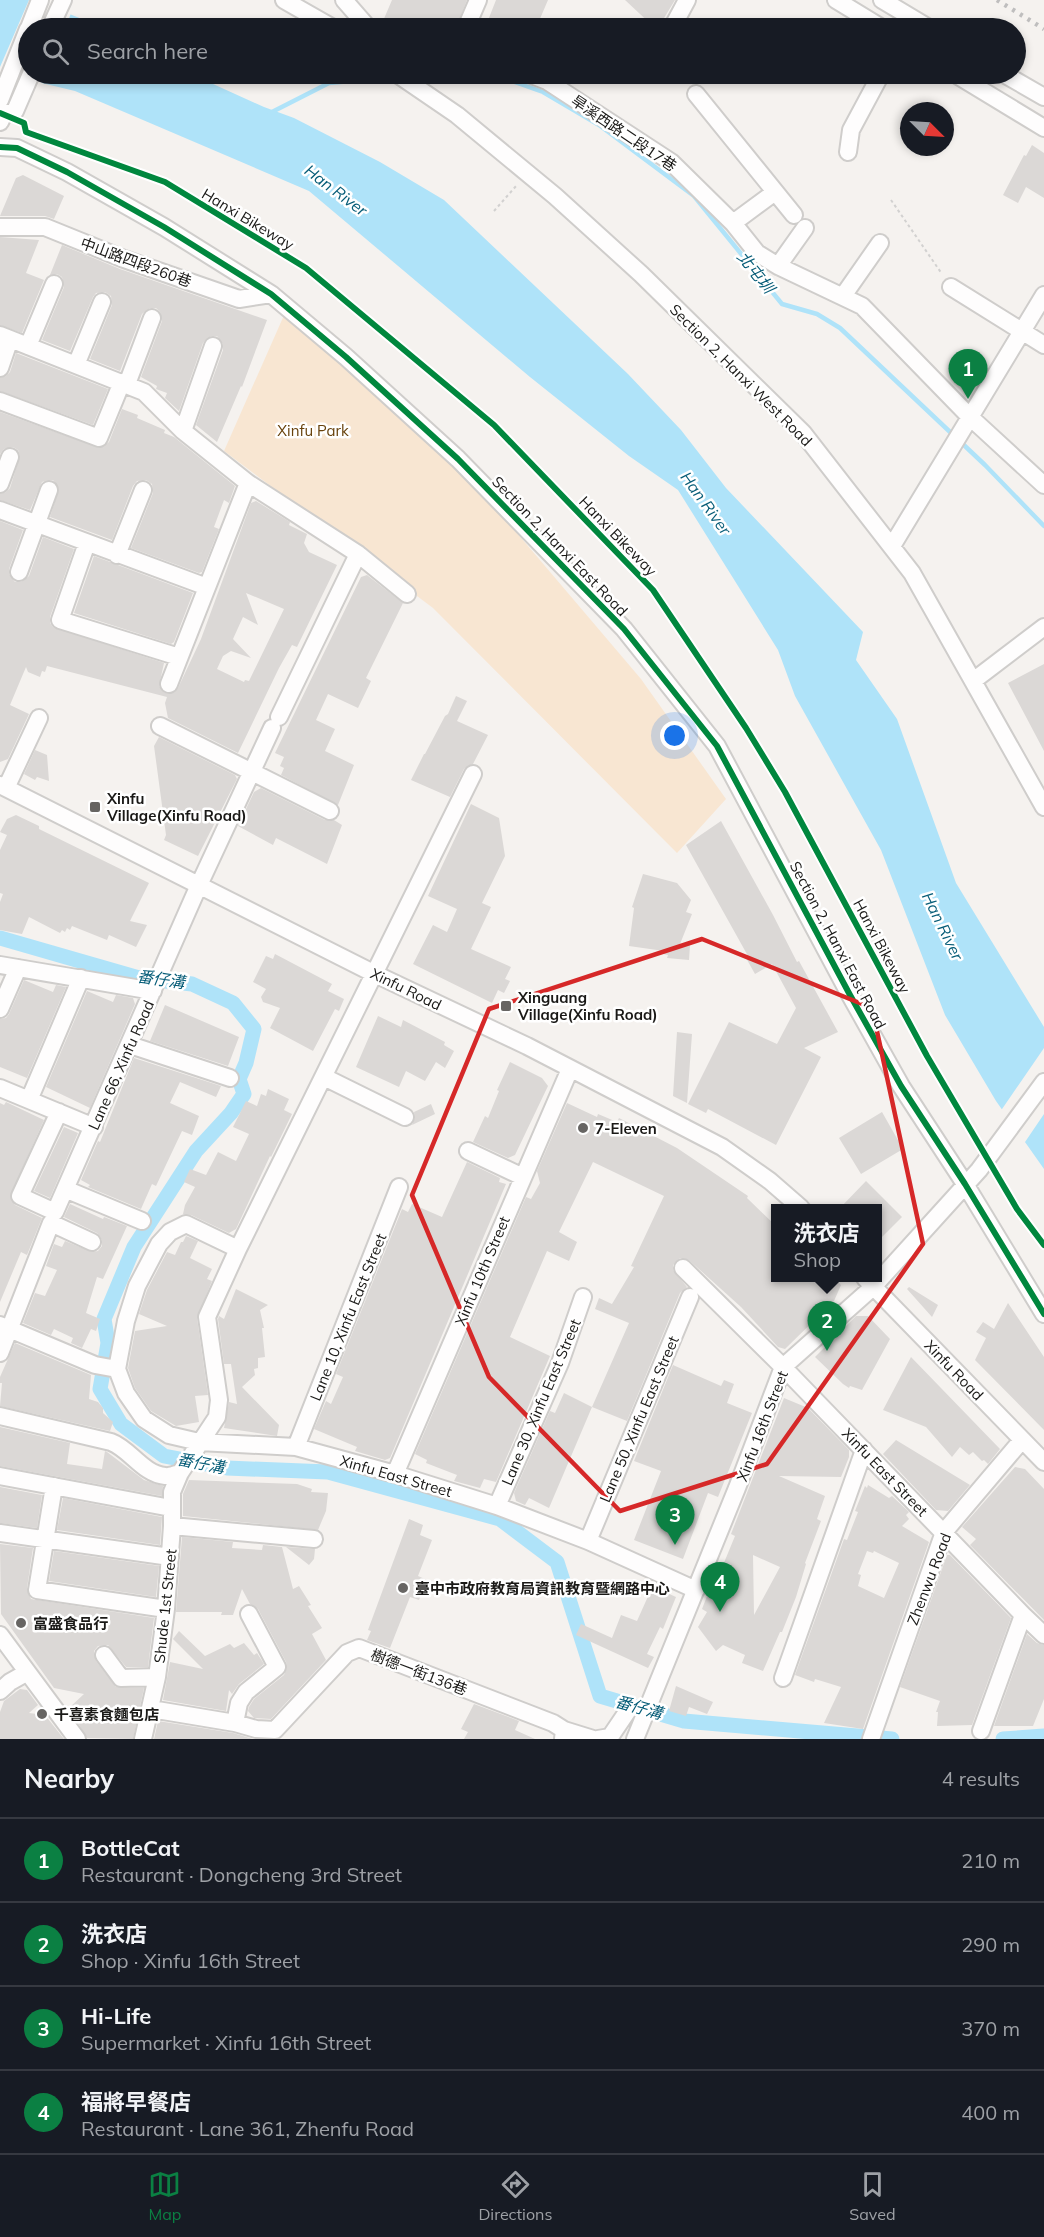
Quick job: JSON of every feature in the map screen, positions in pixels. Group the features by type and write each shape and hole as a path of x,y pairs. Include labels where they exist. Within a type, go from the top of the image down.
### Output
{"street":[{"path":"33,18 40,0"},
{"path":"55,18 63,0"},
{"path":"284,0 316,18"},
{"path":"344,0 360,18"},
{"path":"470,18 478,0"},
{"path":"677,18 687,0"},
{"path":"836,0 866,18"},
{"path":"882,0 912,18"},
{"path":"4,111 18,65"},
{"path":"4,111 24,84"},
{"name":"Section 2, Hanxi West Road","path":"415,84 457,115 555,196 641,274 803,433 912,573 1044,807"},
{"name":"旱溪西路二段17巷","path":"552,84 671,162 733,223 758,253 778,266 862,306 970,417 1044,485"},
{"path":"848,152 851,130 876,84"},
{"path":"971,84 1044,128"},
{"path":"1021,84 1044,98"},
{"path":"696,94 794,214"},
{"name":"Section 2, Hanxi East Road","path":"0,147 17,148 77,178 212,255 271,294 346,357 458,459 624,629 717,746 902,1086 1044,1314"},
{"path":"733,223 776,192"},
{"name":"中山路四段260巷","path":"0,227 45,227 124,259 238,299 271,294"},
{"path":"778,266 805,228"},
{"path":"843,296 880,243"},
{"path":"28,346 54,284"},
{"path":"951,287 1044,345"},
{"path":"892,546 1044,295"},
{"path":"76,365 102,302"},
{"path":"0,401 99,438 152,318"},
{"path":"0,368 5,337 144,392 183,431 248,483 358,554 407,594"},
{"path":"183,431 213,346"},
{"path":"0,484 10,457"},
{"path":"169,684 248,483"},
{"path":"19,572 49,490"},
{"path":"117,555 143,490"},
{"path":"0,510 207,587"},
{"path":"87,543 60,620 179,657"},
{"name":"Lane 66, Xinfu Road","path":"59,1112 21,1196 55,1212 199,885 275,722 358,554"},
{"path":"973,681 1044,627"},
{"path":"3,786 39,718"},
{"path":"160,726 330,811"},
{"path":"199,1443 217,1417 219,1400 207,1317 238,1249 473,774"},
{"name":"Xinfu Road","path":"3,786 722,1147 770,1180 796,1204"},
{"path":"0,965 153,991"},
{"path":"0,1009 18,968"},
{"path":"29,1100 81,978"},
{"path":"130,1045 230,1077"},
{"name":"Xinfu 10th Street","path":"395,1474 570,1069"},
{"path":"324,1077 405,1117"},
{"name":"Xinfu 16th Street","path":"882,1269 979,1170 1044,1082"},
{"path":"0,1088 94,1127"},
{"path":"468,1151 523,1177"},
{"name":"Lane 10, Xinfu East Street","path":"296,1447 399,1187"},
{"path":"65,1189 142,1221"},
{"path":"0,1353 5,1327 51,1223 92,1242"},
{"path":"5,1327 95,1365 117,1369 126,1321 138,1286 159,1244 170,1232 186,1224 238,1249"},
{"name":"Xinfu East Street","path":"683,1268 783,1367 1044,1635"},
{"name":"Xinfu 16th Street","path":"635,1739 737,1488 783,1367 869,1282"},
{"name":"Xinfu Road","path":"869,1282 1044,1462"},
{"name":"Lane 30, Xinfu East Street","path":"497,1506 560,1363 583,1297"},
{"name":"Lane 50, Xinfu East Street","path":"588,1541 690,1297"},
{"name":"Xinfu East Street","path":"117,1369 126,1393 144,1419 169,1435 199,1443 296,1447 395,1474 497,1506 588,1541 696,1590"},
{"path":"0,1416 111,1442 120,1445 154,1472 165,1476 180,1473"},
{"name":"Zhenwu Road","path":"871,1739 944,1532 1022,1440"},
{"name":"Shude 1st Street","path":"143,1739 157,1677 166,1609 172,1492 180,1473 199,1443"},
{"path":"783,1678 864,1450"},
{"path":"0,1476 171,1508"},
{"path":"54,1486 37,1590 166,1609"},
{"path":"172,1526 314,1539"},
{"path":"0,1533 170,1557"},
{"path":"235,1723 239,1703 246,1692 277,1667 249,1614"},
{"path":"981,1731 1023,1615"},
{"path":"0,1635 77,1739"},
{"name":"樹德一街136巷","path":"151,1709 235,1723 256,1729 275,1730 347,1653 359,1648 553,1723 563,1734"},
{"path":"104,1655 121,1678 157,1677"},
{"path":"0,1691 26,1672"},
{"path":"598,1739 610,1737 629,1709"},
{"path":"563,1734 593,1739"}],"path":[{"path":"494,211 517,185"},
{"path":"891,200 951,287"}],"highlighted area":[{"path":"702,939 872,1008 923,1244 767,1464 620,1511 489,1377 412,1195 489,1009"}],"green space":[{"name":"Xinfu Park","path":"285,313 454,459 641,679 726,799 677,853 433,608 224,451"}],"water":[{"path":"0,0 35,0 79,18 18,18 18,77 0,73"},
{"name":"Han River","path":"46,84 213,84 294,118 380,162 444,200 628,374 681,430 726,488 863,632 856,660 897,719 956,883 1044,1027 1044,1169 996,1101 945,1015 881,850 795,696 778,650 678,490 629,456 530,377 309,191 75,91"}],"pier":[{"path":"29,0 43,0 72,11 69,18 21,18"},
{"path":"18,25 18,80 0,76 0,67"},
{"path":"1044,1048 1044,1114 1023,1145 1000,1112"}],"building":[{"path":"392,0 467,0 460,18 384,18"},
{"path":"496,0 548,0 540,18 489,18"},
{"path":"625,0 675,0 664,18 644,18"},
{"path":"1032,145 1044,153 1044,198 1026,187 1018,203 1003,195 1024,155 1026,156"},
{"path":"23,175 64,196 54,219 45,216 0,216 16,178"},
{"path":"0,237 39,240 26,273 44,280 22,333 0,325"},
{"path":"62,245 120,269 267,320 242,387 217,442 196,425 223,350 223,344 217,336 211,336 203,343 179,411 165,398 167,393 156,389 157,386 141,377 162,321 160,312 156,308 150,308 142,314 120,371 90,359 112,305 111,296 105,292 96,293 93,297 70,351 42,340 64,287 62,277 57,274 50,275"},
{"path":"16,353 108,389 93,425 0,391 0,378 10,372"},
{"path":"122,409 165,430 164,433 174,437 235,486 229,503 224,500 214,527 219,529 202,572 199,573 131,548 153,493 152,484 146,480 137,481 133,486 112,540 50,517 59,489 53,480 42,482 30,510 0,500 0,494 10,488 20,456 18,450 13,447 4,449 0,454 0,412 100,448 109,442"},
{"path":"256,501 290,522 289,525 307,534 304,543 309,552 337,565 297,647 292,645 279,668 238,753 168,718 165,703 167,697 47,666 40,677 28,672 26,667 10,705 29,714 8,759 0,762 0,521 23,530 9,569 9,574 15,582 21,582 29,576 43,537 74,549 50,617 53,627 164,663 159,686 165,693 170,694 178,688 201,639 251,503","holes":["246,593 284,609 249,681 244,682 217,669 223,656 231,651 251,658 233,639 243,617 258,625"]},
{"path":"94,556 193,593 174,642 171,644 74,613"},
{"path":"367,575 403,603 366,678 371,681 358,708 328,694 316,720 335,729 325,751 354,765 338,805 281,775 284,768 280,766 284,757 275,753 361,577"},
{"path":"1044,664 1044,751 1008,683"},
{"path":"456,696 467,701 457,721 488,735 473,764 464,769 450,797 411,780"},
{"path":"159,737 235,775 237,779 198,856 164,840 166,835 154,746"},
{"path":"35,750 47,755 49,781 37,777 35,780 24,774"},
{"path":"261,788 325,820 334,820 342,825 327,864 276,838 273,845 238,826 254,792"},
{"path":"471,804 499,818 505,856 482,903 491,907 471,949 511,967 505,979 510,981 504,993 498,990 492,1003 413,964 433,925 447,932 457,909 428,896"},
{"path":"16,815 39,826 39,829 149,883 130,921 147,925 136,947 109,935 107,940 72,926 70,930 67,928 65,932 62,930 60,933 29,917 22,934 0,930 0,902 3,894 0,893 0,850 7,835 0,832 7,819"},
{"path":"721,821 797,962 799,961 838,1032 804,1048 821,1057 776,1145 708,1109 706,1113 688,1104 729,1022 777,1044 796,1008 772,964 755,974 746,958 748,956 686,845"},
{"path":"643,874 677,883 691,900 686,912 692,914 680,944 690,945 689,960 667,958 668,955 663,954 664,951 629,946 634,908 632,907"},
{"path":"275,954 332,984 328,991 344,999 339,1011 335,1009 313,1051 270,1028 280,1008 263,1002 261,997 266,989 253,982 266,956 273,959"},
{"path":"24,980 53,992 56,985 66,987 27,1078 0,1067 0,1019 6,1018 9,1014"},
{"path":"87,991 113,1002 116,995 133,998 135,1004 90,1108 46,1087"},
{"path":"165,1005 239,1037 228,1066 150,1041"},
{"path":"378,1016 401,1027 403,1020 445,1042 444,1045 454,1051 445,1068 436,1062 425,1081 406,1071 399,1087 356,1067"},
{"path":"677,1032 692,1034 687,1103 673,1096"},
{"path":"134,1058 221,1086 216,1097 180,1082 170,1103 199,1116 192,1135 182,1131 156,1186 152,1184 141,1209 88,1187 90,1185 81,1180 98,1141 100,1142"},
{"path":"510,1062 542,1078 548,1086 515,1155 508,1158 473,1142 485,1116 488,1118 499,1091 497,1090"},
{"path":"268,1089 289,1099 284,1110 292,1114 236,1229 229,1233 191,1215 183,1214 185,1205 195,1187 184,1182 190,1169 206,1175 218,1152 236,1161 249,1134 233,1127 246,1101 257,1106 261,1094 266,1096"},
{"path":"6,1102 44,1120 10,1196 15,1205 42,1218 27,1255 21,1252 0,1302 0,1103 4,1105"},
{"path":"567,1103 597,1117 598,1114 617,1122 619,1118 677,1148 748,1196 747,1198 771,1221 771,1282 838,1282 841,1285 834,1301 785,1349 778,1347 741,1307 690,1261 680,1258 673,1265 673,1270 687,1287 680,1293 627,1421 592,1407 629,1323 595,1309 599,1298 612,1304 634,1267 631,1266 664,1196 593,1162 559,1232 577,1242 569,1261 547,1251 510,1337 550,1356 496,1482 484,1479 480,1488 454,1481 457,1475 426,1463 427,1460 415,1454 526,1197 531,1199 540,1183 537,1171"},
{"path":"431,1104 435,1114 412,1125 414,1112"},
{"path":"882,1112 903,1149 861,1174 839,1138"},
{"path":"64,1127 78,1133 50,1198 34,1191"},
{"path":"467,1162 500,1178 499,1182 506,1184 390,1458 385,1460 355,1451 357,1447 314,1429 326,1401 331,1404 343,1377 336,1374 402,1209 408,1212 412,1204 442,1217"},
{"path":"866,1181 902,1217 882,1237 882,1204 844,1204"},
{"path":"70,1204 103,1219 104,1217 127,1226 103,1279 97,1277 86,1313 100,1319 96,1331 91,1329 82,1348 71,1343 73,1338 54,1329 51,1335 23,1323 35,1293 45,1296 57,1270 46,1266 54,1244 62,1247 65,1241 92,1252 98,1251 102,1246 102,1240 97,1233 64,1217"},
{"path":"186,1236 198,1241 190,1258 212,1269 207,1279 212,1281 197,1318 208,1395 195,1396 199,1422 176,1426 151,1411 135,1388 128,1368 135,1331 167,1326 139,1314 147,1290 167,1252 175,1255"},
{"path":"909,1287 938,1305 932,1317 907,1289"},
{"path":"236,1289 268,1305 260,1310 264,1328 262,1328 265,1357 258,1358 258,1368 254,1369 255,1375 242,1387 279,1425 277,1436 224,1428 229,1402 237,1404 231,1364 224,1364 218,1319 219,1316 224,1319"},
{"path":"1008,1303 1044,1357 1044,1430 975,1360 986,1338 976,1332 983,1322 994,1329"},
{"path":"856,1316 868,1316 890,1339 862,1390 850,1386 849,1388 843,1384 815,1357"},
{"path":"15,1343 91,1375 89,1399 98,1402 103,1408 103,1413 113,1422 110,1431 0,1406 2,1383 0,1383 0,1377"},
{"path":"911,1357 1000,1449 988,1464 973,1452 969,1455 960,1447 952,1457 926,1427 883,1410"},
{"path":"673,1365 721,1386 724,1380 734,1384 727,1403 752,1413 718,1497 708,1493 683,1559 634,1540 661,1471 634,1461"},
{"path":"564,1393 592,1407 549,1508 529,1498 525,1505 516,1501 514,1493 550,1411 555,1413"},
{"path":"784,1398 808,1408 849,1450 849,1457 841,1477 779,1476 825,1496 817,1519 821,1521 805,1563 796,1597 763,1671 742,1663 745,1655 723,1645 716,1651 698,1627 707,1612 702,1609 718,1568 721,1570 735,1536 731,1534","holes":["753,1555 780,1567 754,1615"]},
{"path":"0,1427 70,1443 67,1464 102,1469 105,1451 144,1480 163,1486 162,1496 0,1466"},
{"path":"896,1440 970,1485 948,1511 936,1510 883,1454"},
{"path":"1015,1467 1025,1469 1044,1489 1044,1620 970,1545 976,1539 962,1527"},
{"path":"189,1480 297,1484 312,1489 311,1492 328,1493 326,1511 318,1530 183,1516 183,1494"},
{"path":"868,1485 889,1498 892,1496 909,1512 906,1515 909,1519 902,1526 929,1542 863,1729 824,1723 841,1687 815,1679 814,1682 795,1675 844,1539 847,1540 858,1512 855,1511 865,1486 867,1488","holes":["867,1551 873,1553 874,1551 899,1563 884,1598 858,1586 861,1575 858,1574"]},
{"path":"0,1487 42,1495 37,1528 0,1523"},
{"path":"63,1498 162,1517 160,1545 57,1530"},
{"name":"臺中市政府教育局資訊教育暨網路中心","path":"409,1519 423,1525 420,1535 432,1540 418,1576 427,1580 419,1600 410,1597 390,1648 367,1640 371,1631 368,1630"},
{"path":"182,1537 233,1542 232,1548 262,1550 263,1545 282,1547 293,1589 299,1586 311,1605 308,1606 322,1628 312,1634 326,1660 271,1719 254,1718 248,1711 249,1707 254,1699 284,1675 286,1662 258,1609 250,1604 242,1589 233,1615 221,1615 222,1612 176,1612"},
{"path":"0,1544 33,1548 27,1588 31,1599 154,1618 148,1667 126,1667 108,1645 98,1646 94,1651 96,1661 116,1687 144,1688 133,1739 87,1738 69,1708 84,1694 54,1688 1,1614"},
{"path":"286,1547 315,1549 314,1559 309,1565"},
{"path":"54,1551 159,1566 156,1597 49,1581"},
{"path":"947,1555 950,1555 1011,1618 972,1725 937,1726 938,1712 936,1712 940,1701 900,1687"},
{"path":"654,1583 666,1588 665,1592 676,1597 663,1629 660,1627 647,1654 654,1657 648,1668 576,1635 581,1624 612,1638 621,1615 637,1621"},
{"path":"179,1631 205,1656 230,1644 234,1648 244,1643 254,1655 257,1653 264,1664 239,1684 232,1694 229,1690 226,1711 163,1700 170,1662 203,1669 173,1639"},
{"path":"1027,1634 1037,1643 1044,1645 1044,1699 1033,1726 994,1726"},
{"path":"676,1686 713,1702 707,1714 689,1707 686,1716 669,1711"},
{"path":"20,1689 27,1690 38,1705 29,1713 45,1715 64,1739 0,1739 0,1712 4,1701"},
{"path":"474,1704 519,1721 515,1730 535,1739 464,1739 468,1732 461,1729"},
{"path":"158,1721 233,1733 253,1739 154,1739"}],"waterway":[{"name":"北屯圳","path":"270,113 327,84"},
{"name":"北屯圳","path":"520,84 543,92 599,125 694,196 782,304 817,314 840,328 985,465 1044,526"},
{"name":"番仔溝","path":"0,938 139,978 192,984 233,1003 254,1029 246,1063 239,1079 244,1094 231,1113 196,1151 134,1247 104,1319 108,1343 100,1389 121,1424 164,1456 227,1468 328,1472 500,1519 557,1562 600,1696 684,1721 892,1739"},
{"name":"番仔溝","path":"1003,1739 1044,1736"}],"railway":[{"path":"997,0 1044,29"}],"cycle path":[{"name":"Hanxi Bikeway","path":"0,113 24,123 26,132 165,182 306,268 494,425 653,590 746,728 785,792 927,1056 1017,1209 1044,1245"},
{"path":"0,147 17,148 67,172 164,227 271,294 346,357 458,459 624,629 717,746 901,1086 965,1184 1044,1314"}],"place":[{"name":"BottleCat","path":"968,399"},
{"name":"Xinfu Village(Xinfu Road)","path":"95,807"},
{"name":"Xinguang Village(Xinfu Road)","path":"506,1006"},
{"name":"7-Eleven","path":"583,1128"},
{"name":"洗衣店","path":"827,1351"},
{"name":"Hi-Life","path":"675,1545"},
{"name":"臺中市政府教育局資訊教育暨網路中心","path":"403,1588"},
{"name":"福將早餐店","path":"720,1612"},
{"name":"富盛食品行","path":"21,1623"},
{"name":"千喜素食麵包店","path":"42,1714"}]}
